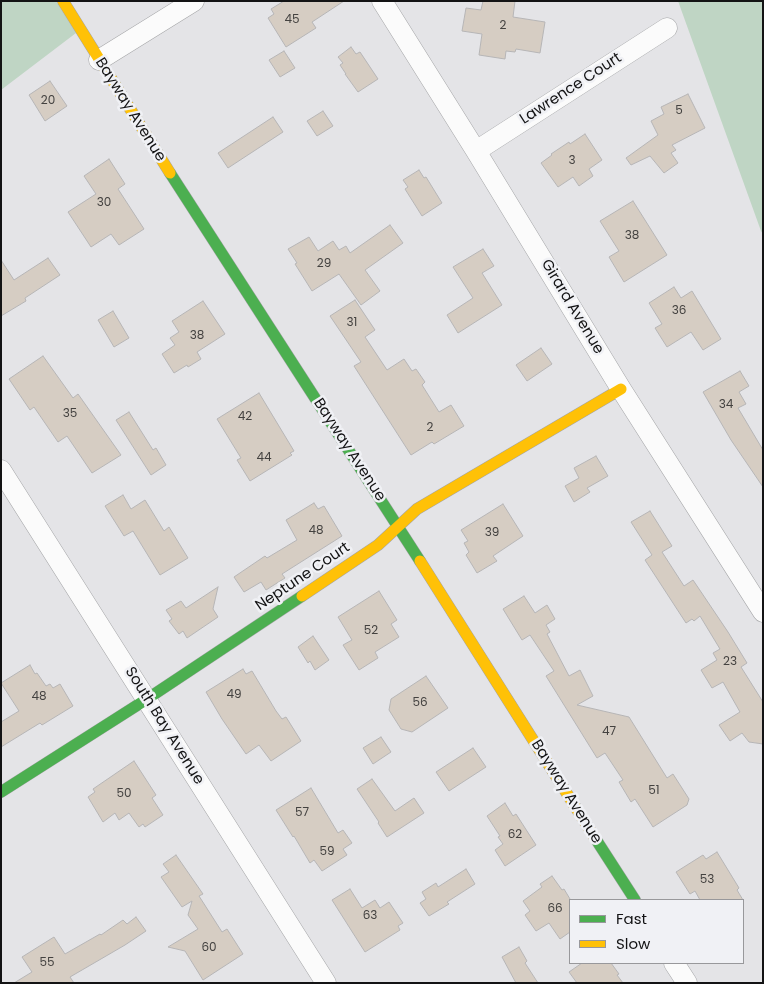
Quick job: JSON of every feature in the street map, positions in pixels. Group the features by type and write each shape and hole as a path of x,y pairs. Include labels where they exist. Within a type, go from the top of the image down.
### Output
{"street":[{"name":"Bayway Avenue","path":"63,1 153,148 398,527 633,899"},
{"path":"98,60 194,1"},
{"name":"Girard Avenue","path":"382,1 621,389 763,612"},
{"name":"Lawrence Court","path":"476,151 667,28"},
{"name":"Neptune Court","path":"1,792 147,699 378,545 417,508 621,389"},
{"name":"South Bay Avenue","path":"1,470 326,983"},
{"path":"675,964 687,983"}],"green space":[{"path":"1,1 56,1 76,33 1,90"},
{"path":"678,1 763,1 763,234 761,231"}],"building":[{"path":"284,1 344,1 312,22 316,28 286,47 268,18 274,14 271,9"},
{"path":"483,1 515,1 513,17 545,22 540,53 516,49 515,52 506,51 505,59 479,55 482,34 462,31 466,8 481,10"},
{"path":"351,47 356,54 360,52 378,79 358,92 345,74 340,65 343,63 338,57"},
{"path":"284,51 295,68 280,77 269,60"},
{"path":"50,81 67,106 45,121 29,95"},
{"path":"688,94 705,128 672,145 676,150 671,153 678,163 664,173 650,156 631,165 626,158 658,135 651,121 664,114 661,107"},
{"path":"323,111 333,126 317,136 307,121"},
{"path":"273,117 283,132 228,168 218,153"},
{"path":"585,134 602,160 589,169 593,176 579,186 573,177 558,187 541,163 569,142 570,144"},
{"path":"109,159 125,184 118,189 144,229 119,245 111,234 91,247 68,212 96,194 84,176"},
{"path":"419,170 424,178 426,177 442,203 422,216 405,189 408,187 403,180"},
{"path":"633,201 667,255 624,282 609,257 619,251 600,221"},
{"path":"390,225 403,243 365,270 380,291 361,305 339,274 312,291 288,249 309,237 318,251 333,241 339,250 346,246 350,253"},
{"path":"483,249 494,266 482,273 502,305 458,333 447,315 473,298 453,267"},
{"path":"48,258 60,275 25,298 26,301 1,316 1,260 14,280"},
{"path":"674,287 681,298 692,291 721,339 703,350 691,332 667,347 655,328 662,324 649,303"},
{"path":"355,300 375,330 365,337 387,370 404,359 412,371 416,369 425,382 422,385 439,412 451,405 464,426 411,455 354,366 361,362 330,316"},
{"path":"203,301 225,334 197,352 201,359 174,373 162,354 175,345 170,338 179,332 172,321"},
{"path":"113,311 129,338 114,347 98,320"},
{"path":"541,348 552,364 527,381 516,365"},
{"path":"43,356 73,398 78,394 121,455 92,473 67,436 58,442 34,407 30,410 9,379"},
{"path":"740,371 749,386 739,392 746,404 738,408 763,450 763,487 731,440 703,392"},
{"path":"259,393 294,451 290,453 292,455 250,481 237,460 241,458 217,419"},
{"path":"129,412 153,450 156,448 166,465 151,475 116,420"},
{"path":"596,456 608,476 587,488 590,492 574,502 565,486 579,478 574,468"},
{"path":"123,495 131,509 145,500 164,531 169,527 188,558 160,575 133,531 124,536 105,506"},
{"path":"314,503 318,509 324,506 342,536 282,574 285,578 266,590 261,582 244,592 234,577 265,556 267,558 297,540 286,520"},
{"path":"503,504 523,536 493,556 497,561 477,573 466,555 469,552 464,543 468,541 461,530"},
{"path":"650,511 672,546 662,552 684,586 693,580 747,663 741,667 763,702 763,744 749,742 742,733 730,741 719,725 740,712 723,682 712,688 701,670 717,660 713,653 720,649 700,616 694,621 692,619 686,623 645,560 652,555 631,522"},
{"path":"218,587 213,609 218,617 187,638 183,631 179,634 169,621 172,619 166,610 181,601 186,608"},
{"path":"379,591 397,620 391,624 399,637 375,652 378,658 359,670 343,645 352,640 338,617"},
{"path":"524,596 535,613 547,605 555,619 546,625 550,632 547,634 569,676 580,670 593,696 577,705 629,717 667,778 673,774 689,799 687,805 653,827 635,799 631,802 619,782 623,780 605,753 597,758 546,676 554,671 530,635 522,640 503,609"},
{"path":"313,636 329,660 315,670 298,647"},
{"path":"30,665 46,686 50,684 53,688 60,684 73,706 42,725 40,723 1,747 1,722 19,711 1,683"},
{"path":"243,669 246,674 252,671 276,711 282,719 286,717 301,741 271,761 259,745 246,754 206,692"},
{"path":"426,676 448,708 412,732 401,729 389,710 391,699"},
{"path":"381,737 391,752 373,764 363,748"},
{"path":"473,748 486,767 449,791 436,772"},
{"path":"134,761 156,795 152,798 163,815 145,827 143,824 139,827 129,813 119,820 115,813 103,822 88,797 95,792 93,789"},
{"path":"372,779 395,811 414,798 424,813 387,837 357,789"},
{"path":"311,788 338,833 343,830 352,843 343,849 347,855 322,871 314,860 310,863 276,810"},
{"path":"505,803 513,816 516,814 536,845 505,866 495,850 503,844 487,816"},
{"path":"717,852 739,888 737,890 742,899 699,899 695,891 690,894 676,872 703,855 706,859"},
{"path":"176,855 203,894 199,896 222,932 227,929 243,954 203,980 185,951 168,947 198,929 188,915 192,901 182,907 161,877 169,872 163,864"},
{"path":"466,869 475,884 447,902 449,904 429,916 420,903 426,899 422,892 436,883 438,887"},
{"path":"552,876 570,899 569,933 560,939 549,923 536,931 525,915 530,911 523,901 542,887 540,884"},
{"path":"350,889 362,908 375,900 380,908 389,902 403,923 398,926 400,930 365,952 332,900"},
{"path":"136,917 146,931 70,977 74,983 14,983 32,972 22,957 54,937 65,954 101,935 123,920 127,924"},
{"path":"519,947 527,961 525,963 538,983 516,983 502,957"},
{"path":"581,964 612,964 623,983 577,983 569,972"}],"traffic: fast":[{"path":"170,173 420,561"},
{"path":"1,792 147,699 302,596"},
{"path":"595,838 634,899"}],"traffic: slow":[{"path":"63,1 170,173"},
{"path":"302,596 378,545 417,509 621,389"},
{"path":"420,561 595,838"}]}
